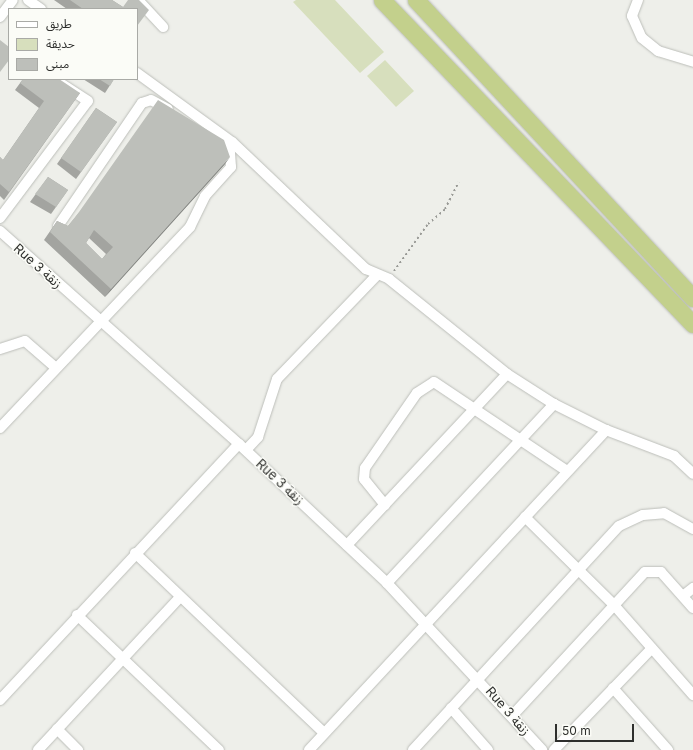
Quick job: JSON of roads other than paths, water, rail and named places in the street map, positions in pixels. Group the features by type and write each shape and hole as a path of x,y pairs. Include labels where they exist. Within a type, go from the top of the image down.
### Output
{"highway":[{"path":"374,0 415,36"},
{"path":"382,0 693,324"},
{"path":"416,0 693,298"}],"street":[{"path":"0,17 13,0"},
{"path":"28,0 40,8"},
{"path":"138,0 163,27"},
{"path":"638,0 632,16 642,38 658,51 693,62"},
{"path":"138,74 232,142 336,243 377,275 389,279 507,374 554,404 606,430 674,456 693,474"},
{"path":"0,218 88,101 56,80"},
{"path":"0,428 55,367 187,231 205,196 231,167 232,157 223,143 153,100 145,100 58,226"},
{"name":"Rue 3 زنقة","path":"0,231 100,322 242,447 387,582 477,677 542,750"},
{"path":"0,700 135,553 242,447 258,437 277,379 377,275"},
{"path":"0,349 25,341 55,367"},
{"path":"347,545 386,505 474,407 507,374"},
{"path":"386,505 368,485 363,473 422,387 440,382 518,442 567,471"},
{"path":"387,582 554,404"},
{"path":"309,750 606,430"},
{"path":"417,748 477,677 577,567 619,526 636,517 664,513 693,529"},
{"path":"525,517 614,605 693,695"},
{"path":"135,553 324,733"},
{"path":"512,716 614,605 650,570 661,572 693,608"},
{"path":"683,596 693,588"},
{"path":"38,750 180,596"},
{"path":"77,615 219,750"},
{"path":"554,750 652,648"},
{"path":"613,688 668,750"},
{"path":"451,708 488,750"},
{"path":"57,729 78,750"}]}
